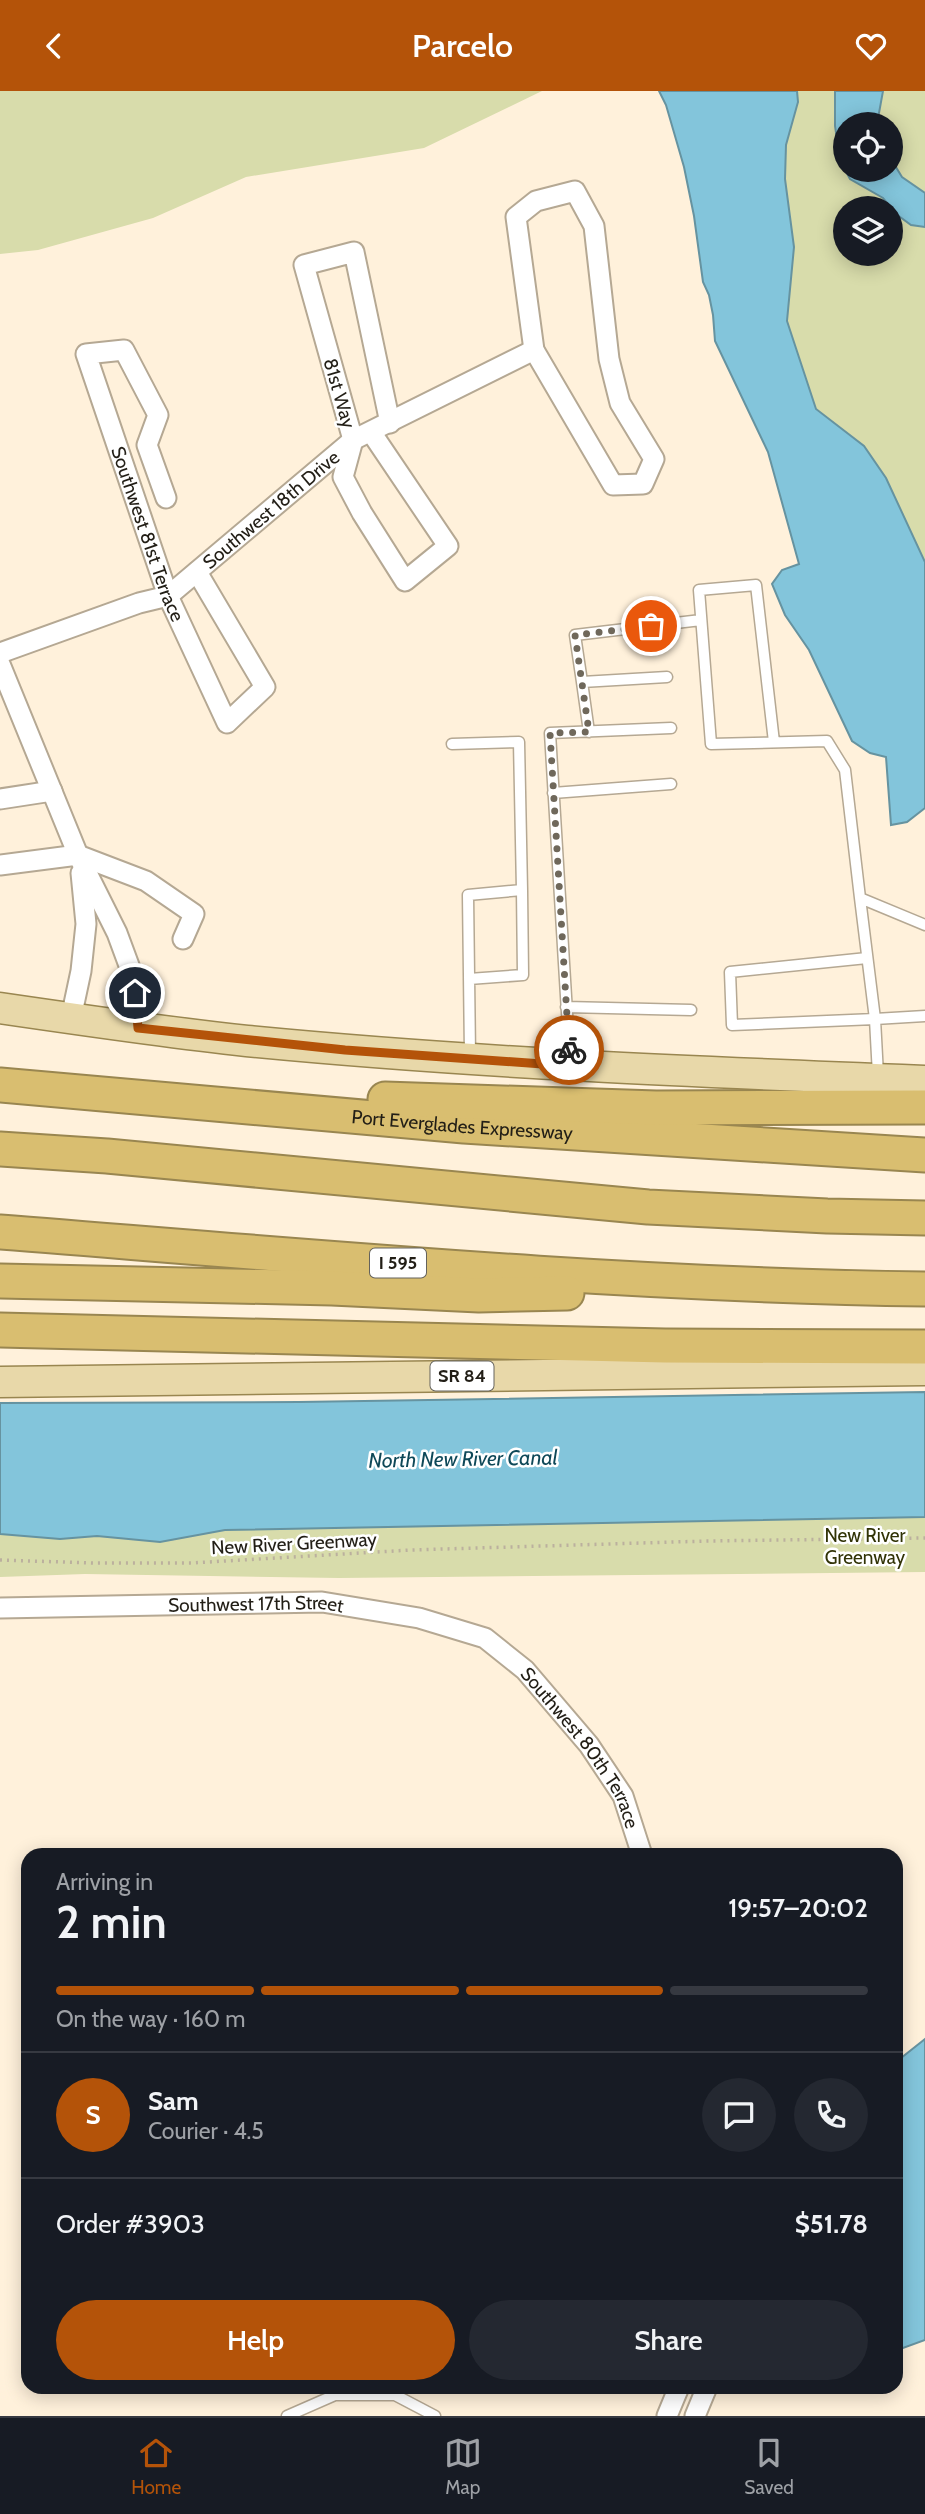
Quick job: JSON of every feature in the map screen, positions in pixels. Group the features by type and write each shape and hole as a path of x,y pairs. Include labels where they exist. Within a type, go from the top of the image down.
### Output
{"highway":[{"name":"Port Everglades Expressway","path":"0,1085 464,1126 925,1155"},
{"path":"145,1098 461,1100 706,1108 925,1107"},
{"path":"0,1149 107,1156 648,1207 925,1218"},
{"name":"I 595","path":"0,1232 400,1263 797,1287 925,1289"},
{"path":"0,1281 332,1287 479,1295 797,1287"},
{"path":"0,1330 665,1346 925,1347"}],"main road":[{"path":"0,1008 138,1028 332,1049 570,1066 925,1081"},
{"name":"SR 84","path":"0,1382 925,1370"}],"street":[{"path":"575,191 594,226 609,359 620,403 654,459 643,484 613,485 534,350 516,216 536,201 575,191"},
{"name":"81st Way","path":"362,436 344,477 362,513 405,581 448,546 362,436 304,265 354,252 390,422"},
{"name":"Southwest 81st Terrace","path":"166,498 147,445 158,415 124,350 86,354 169,596 227,723 265,687 197,572"},
{"name":"Southwest 18th Drive","path":"0,653 139,603 169,596 362,436 534,350"},
{"path":"0,664 78,855 117,933 134,979 138,1028"},
{"path":"0,799 52,791"},
{"path":"71,1018 81,971 86,924 78,855"},
{"path":"0,865 78,855 146,881 194,914 183,939"},
{"name":"Southwest 17th Street","path":"0,1608 322,1602 419,1618 485,1638 504,1651"},
{"name":"Southwest 80th Terrace","path":"504,1651 525,1669 589,1745 622,1796 640,1848"},
{"path":"667,2416 676,2394"},
{"path":"695,2416 704,2394"}],"lane":[{"path":"774,742 756,585 699,590 711,744 827,741 845,770 875,1019 878,1079"},
{"path":"589,732 575,635 701,620"},
{"path":"582,682 667,677"},
{"path":"570,1066 550,733 671,728"},
{"path":"452,744 519,742 523,975 469,979"},
{"path":"553,793 671,784"},
{"path":"470,1059 468,895 522,890"},
{"path":"860,898 925,925"},
{"path":"867,958 730,972 732,1025 925,1016"},
{"path":"566,1007 691,1010"},
{"path":"287,2416 335,2395 395,2395 435,2416"}],"path":[{"name":"New River Greenway","path":"0,1560 191,1563 411,1550 925,1538"}],"green space":[{"path":"0,91 542,91 424,148 246,177 153,218 38,250 0,254"},
{"path":"661,91 925,91 925,786 719,231"},
{"name":"New River Greenway","path":"925,1517 925,1572 339,1578 85,1574 0,1577 0,1534 60,1539 97,1536 160,1542 225,1530"}],"water":[{"path":"659,91 797,91 798,102 786,145 785,179 794,247 787,321 816,409 864,446 886,478 925,562 925,808 907,822 891,825 886,757 870,753 852,741 809,650 785,615 772,584 782,570 799,564 768,452 715,341 713,315 703,282 684,167 666,105"},
{"path":"835,91 883,91 879,112 835,112"},
{"path":"903,178 925,193 925,227 911,225 903,219 903,196 880,196 855,182 903,182"},
{"name":"North New River Canal","path":"925,1392 925,1517 225,1530 160,1542 97,1536 60,1539 0,1534 0,1403 299,1402"},
{"path":"925,2039 925,2340 903,2348 903,2056"}],"way so far":[{"path":"569,1050 550,733 589,732 575,635 651,626"}],"route":[{"path":"135,993 138,1028 345,1050 570,1066 569,1050"}]}
